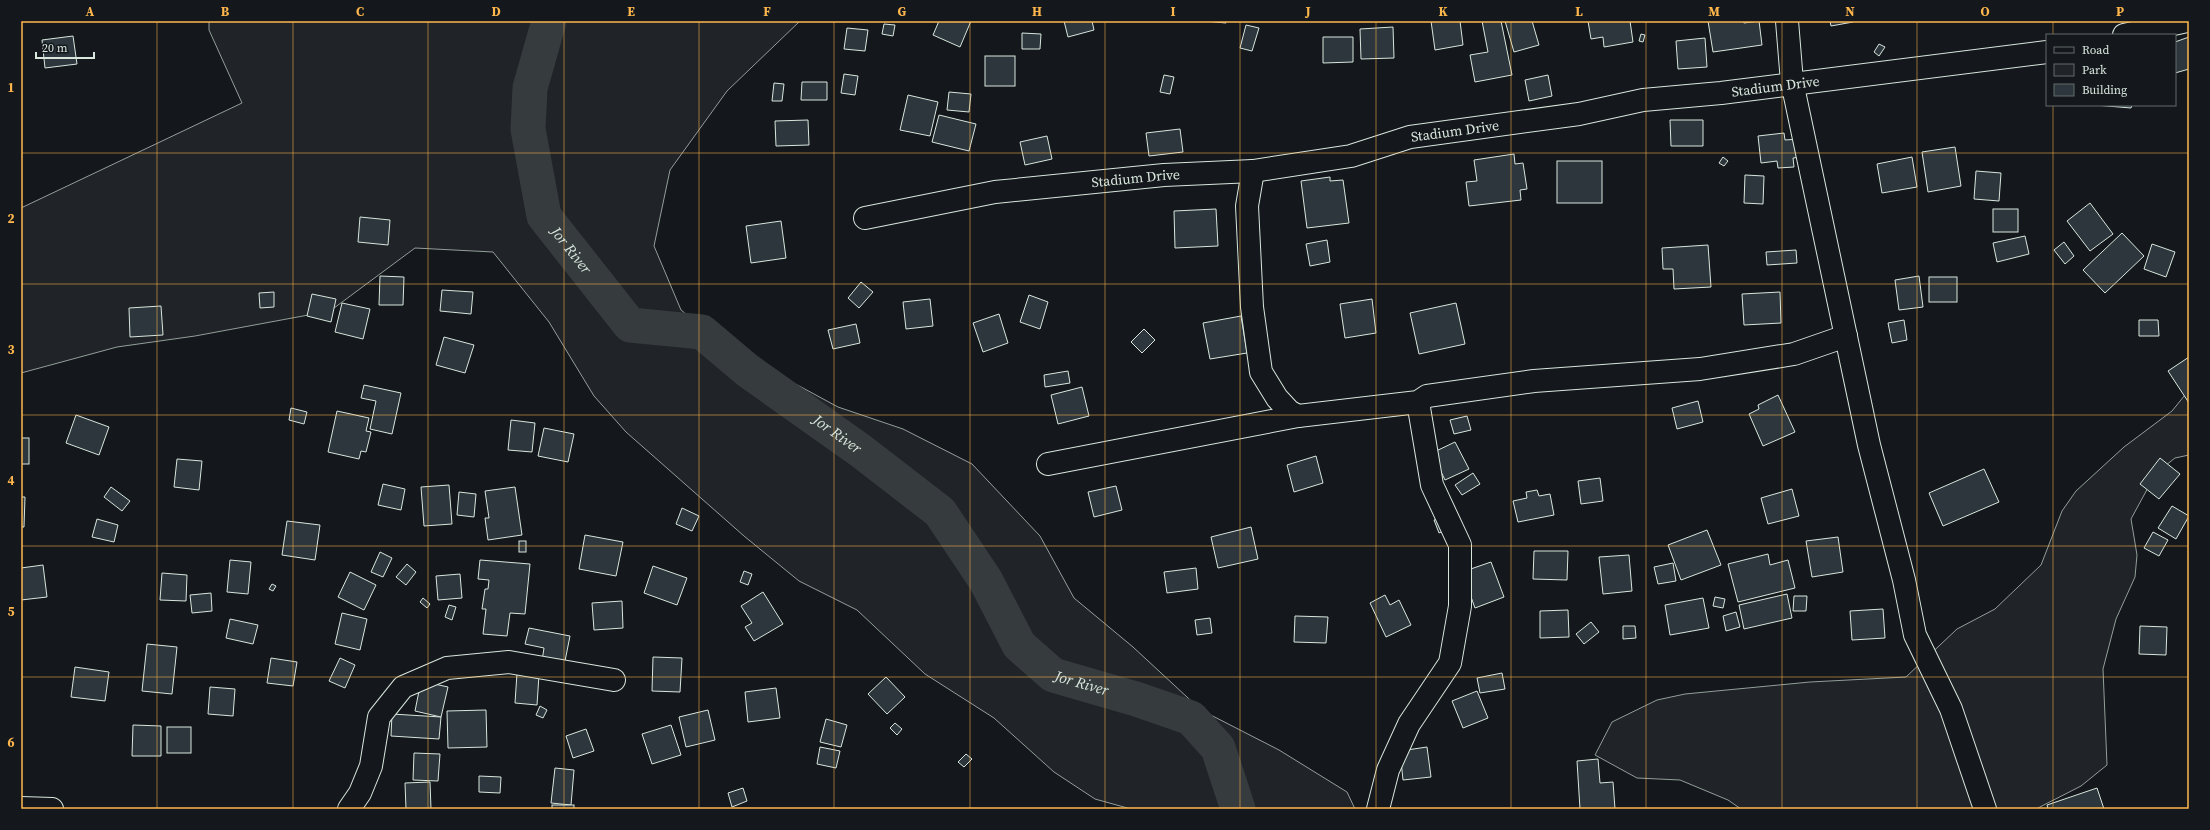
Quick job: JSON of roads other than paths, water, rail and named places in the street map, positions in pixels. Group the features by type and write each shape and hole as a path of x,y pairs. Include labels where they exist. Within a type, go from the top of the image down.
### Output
{"street":[{"path":"1787,21 1792,82 1869,445 1904,580 1915,635 1951,709 1985,809"},
{"path":"2128,34 2187,21"},
{"name":"Stadium Drive","path":"864,218 994,192 1164,175 1253,171 1351,156 1410,137 1579,114 1643,100 1721,93 1792,82 2046,52"},
{"path":"1253,171 1247,206 1252,306 1261,372 1277,398 1289,411 1298,416"},
{"path":"1048,464 1298,416 1418,402 1427,396 1534,381 1700,369 1753,361 1794,354 1846,336"},
{"path":"1378,809 1388,770 1409,724 1450,663 1460,606 1460,545 1432,485 1418,402"},
{"path":"349,809 360,793 371,766 379,717 404,687 447,668 509,662 614,680"},
{"path":"21,808 52,809"}],"waterway":[{"name":"Jor River","path":"549,21 530,88 528,129 544,216 630,325 702,332 747,370 861,451 940,512 986,581 1019,645 1053,675 1136,699 1191,718 1218,748 1238,809"}]}
